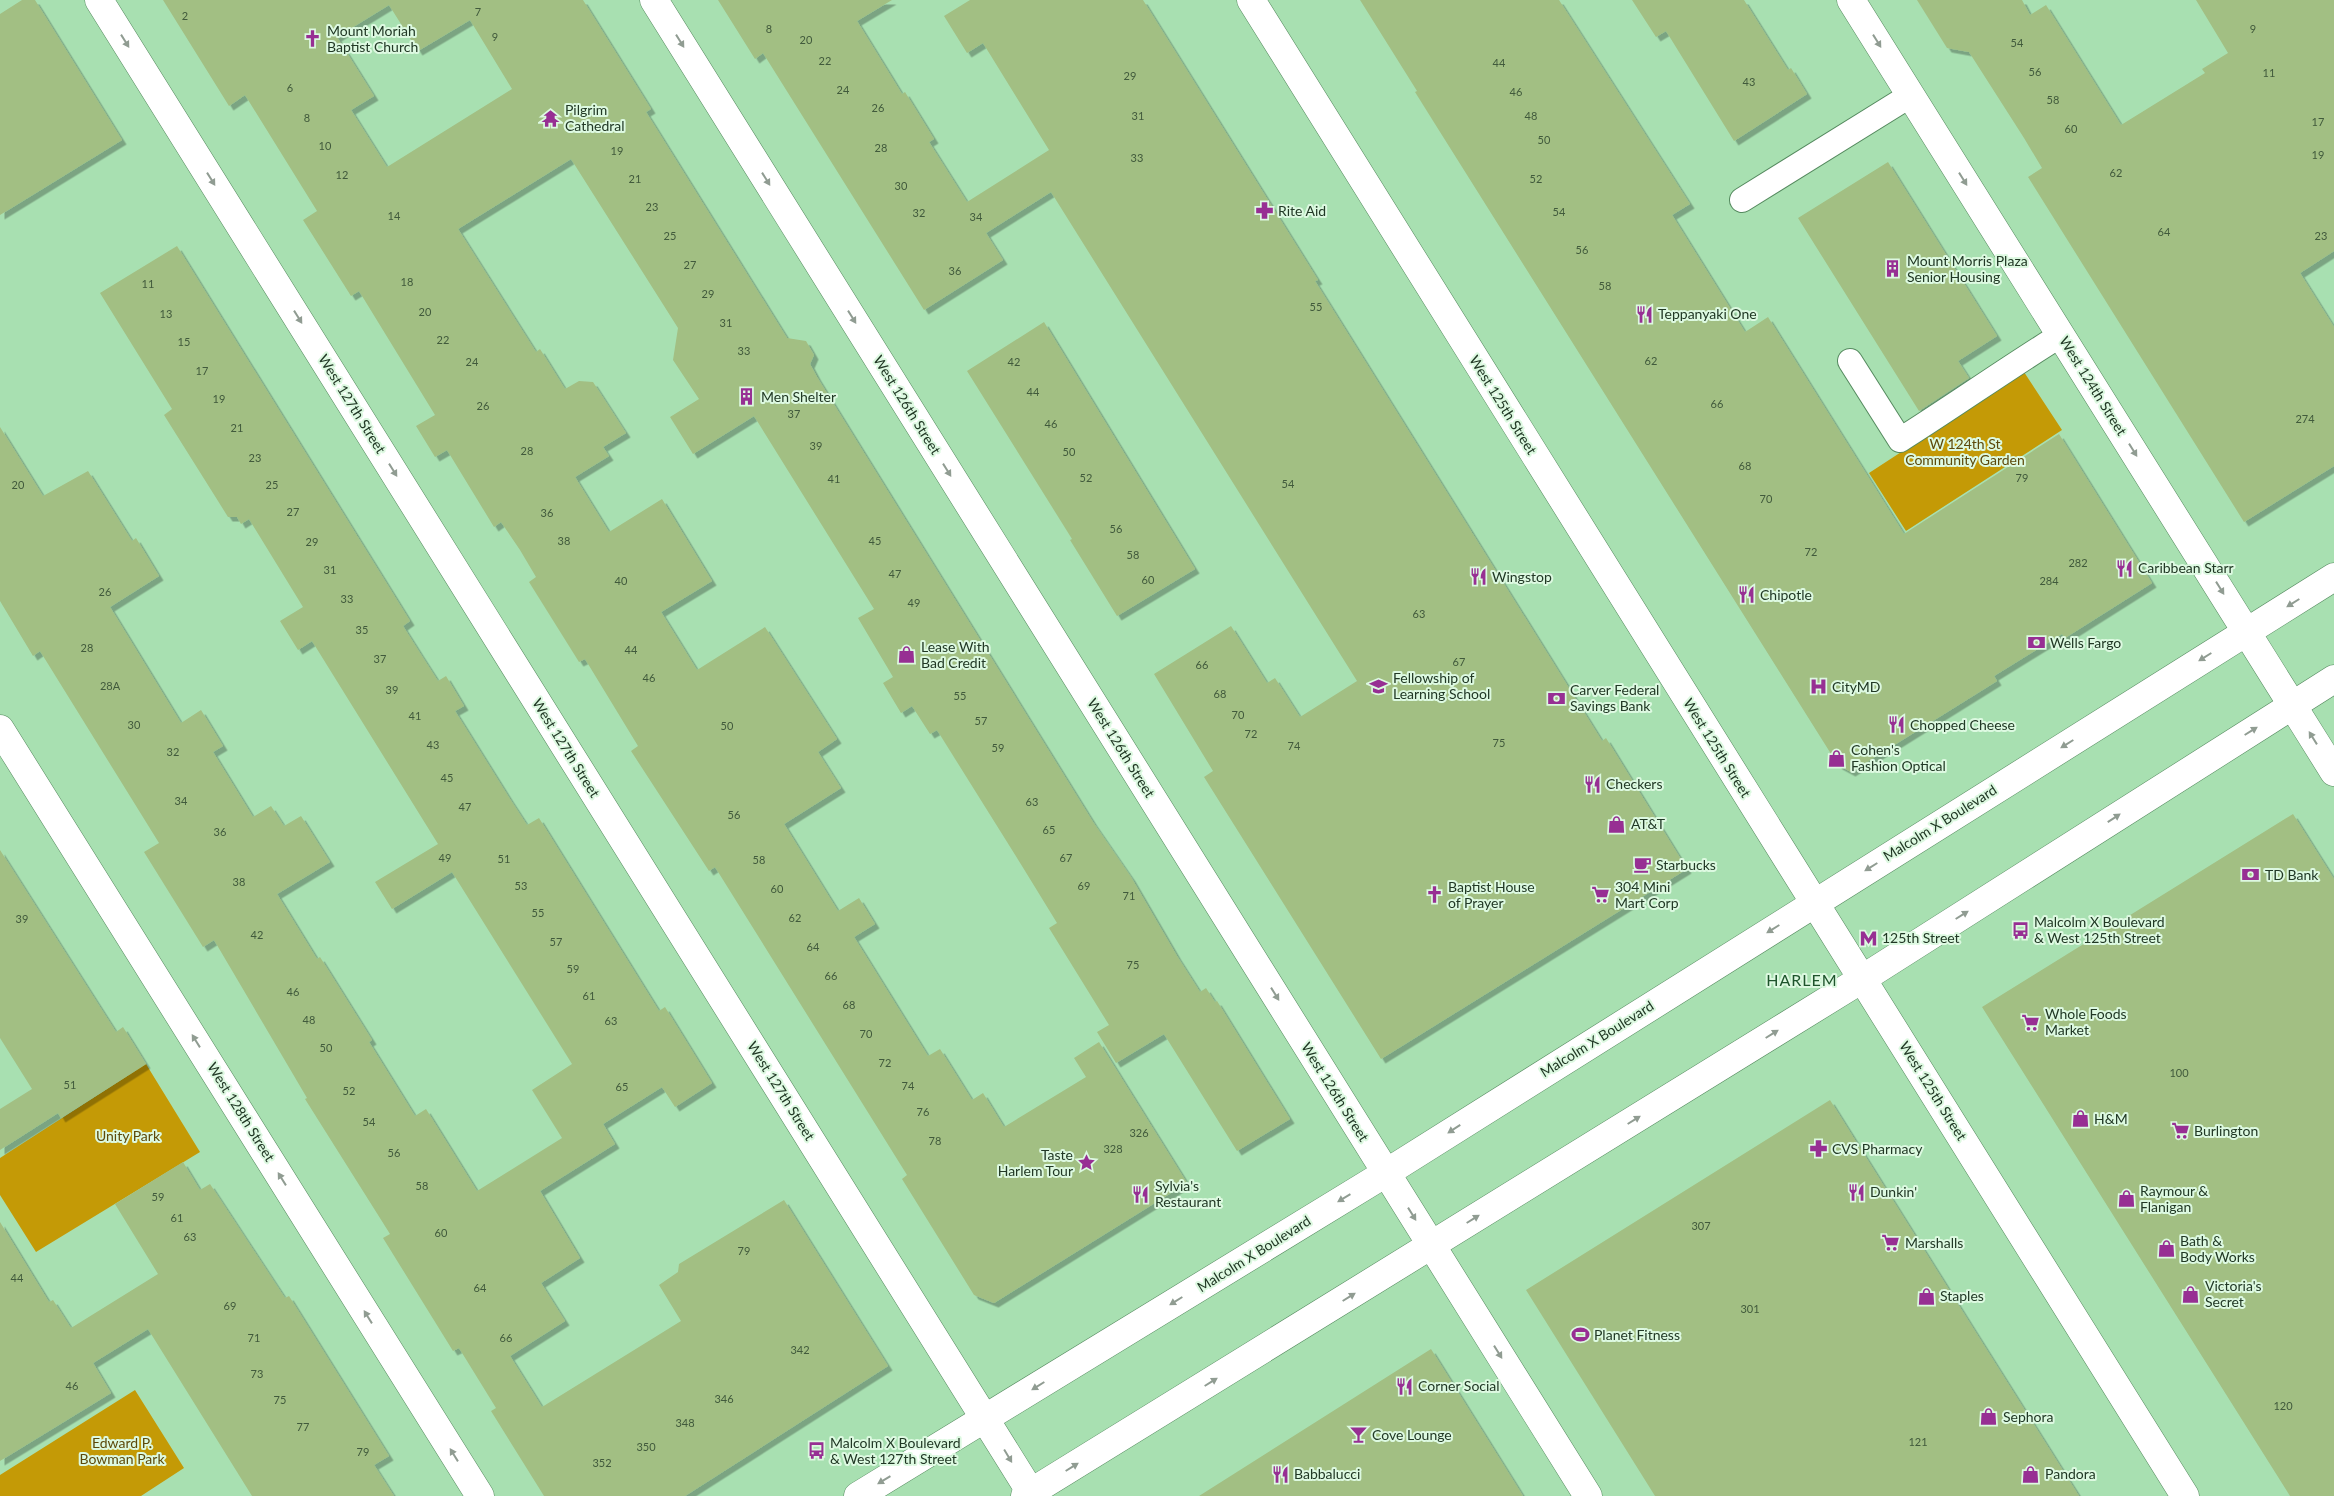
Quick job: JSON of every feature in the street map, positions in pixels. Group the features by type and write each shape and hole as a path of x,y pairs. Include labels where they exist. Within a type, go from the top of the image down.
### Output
{"street":[{"name":"West 127th Street","path":"99,0 986,1419 1030,1495"},
{"name":"West 126th Street","path":"654,0 1588,1496"},
{"name":"West 125th Street","path":"1251,0 2185,1496"},
{"name":"West 124th Street","path":"1851,0 2334,772"},
{"name":"Malcolm X Boulevard","path":"858,1496 1386,1173 2334,577"},
{"path":"1030,1495 1862,979 2334,679"},
{"name":"West 128th Street","path":"0,729 480,1496"}],"lane":[{"path":"1742,200 1911,95"},
{"path":"1850,361 1900,440 1953,407 2009,367 2061,335"}],"green space":[{"name":"W 124th St Community Garden","path":"2024,372 2062,430 1906,531 1869,473"},
{"name":"Unity Park","path":"146,1064 200,1152 36,1252 0,1195 0,1158"},
{"name":"Edward P. Bowman Park","path":"135,1390 184,1468 141,1496 0,1496 0,1475"}],"building":[{"path":"22,0 35,0 122,140 0,215 0,14"},
{"path":"163,0 583,0 651,109 646,112 787,338 806,341 814,355 810,364 817,377 1093,822 1131,877 1177,956 1200,992 1206,988 1215,1002 1217,1001 1290,1119 1237,1151 1164,1034 1116,1063 1097,1032 1109,1025 1049,928 1057,923 937,730 930,734 912,706 901,713 883,683 893,677 858,618 874,609 754,416 693,454 670,417 699,399 673,360 678,328 571,159 458,229 536,352 540,349 565,389 579,381 593,382 626,433 603,447 609,456 575,477 609,532 662,499 712,581 661,612 697,670 765,627 837,739 818,752 841,788 784,824 838,911 859,898 875,924 854,937 928,1056 940,1049 972,1100 983,1093 1004,1127 1086,1077 1074,1058 1099,1042 1187,1183 994,1303 974,1295 902,1179 907,1175 715,867 709,871 631,751 638,746 585,659 579,662 529,582 536,577 520,550 501,522 494,527 447,450 435,457 416,426 435,415 359,291 351,296 303,220 317,211 245,95 229,106","holes":["389,5 418,51 470,20 512,89 387,167 351,110 374,96 337,37"]},
{"path":"718,0 892,0 857,21 902,94 905,92 934,139 929,142 967,202 1049,150 983,43 967,53 944,16 970,0 1143,0 1318,280 1315,281 1602,741 1606,738 1687,869 1381,1059 1204,777 1213,771 1154,674 1231,626 1267,683 1275,678 1300,717 1357,681 1051,192 986,233 1003,260 924,310 763,53 755,59"},
{"path":"1360,0 1559,0 1690,204 1672,215 1745,332 1768,317 1904,534 2059,434 2152,583 2065,638 2062,634 1994,676 1997,681 1851,772 1838,765 1415,92 1417,91"},
{"path":"1632,0 1744,0 1788,70 1791,68 1807,94 1734,141 1666,31 1656,37"},
{"path":"1917,0 2022,0 2030,15 2046,5 2121,125 2205,73 2202,69 2228,53 2196,0 2334,0 2334,251 2300,273 2334,327 2334,466 2244,522 2028,177 2042,168 2024,138 1969,52 1947,48"},
{"name":"Mount Morris Plaza Senior Housing","path":"1888,162 1997,336 1958,361 1969,378 1919,411 1798,218"},
{"path":"177,246 410,621 403,626 438,681 446,676 464,706 455,711 510,799 527,825 539,818 659,1011 665,1007 712,1083 675,1107 662,1087 603,1124 615,1144 540,1191 580,1258 541,1283 565,1321 510,1356 542,1407 681,1321 659,1285 678,1272 679,1264 784,1200 888,1366 685,1496 544,1496 491,1411 496,1408 459,1348 453,1351 383,1238 390,1234 305,1099 307,1098 214,940 203,947 144,852 159,843 40,651 33,656 0,601 0,427 43,496 88,471 132,541 136,538 159,576 110,607 181,723 201,710 223,746 213,752 253,817 271,806 284,826 301,816 330,862 277,894 317,959 320,957 372,1040 369,1042 415,1116 426,1109 477,1191 562,1138 532,1090 572,1064 452,872 392,909 375,882 438,844 312,641 298,650 280,621 303,607 249,519 241,524 237,517 228,517 164,415 172,409 100,293"},
{"path":"1044,322 1195,569 1117,616 1070,540 1072,539 967,371"},
{"path":"2293,814 2334,879 2334,1496 2290,1496 1982,1007"},
{"path":"0,850 116,1032 123,1027 146,1064 61,1118 58,1113 0,1150 0,1109 32,1089 0,1038"},
{"path":"1830,1100 2079,1496 1655,1496 1526,1290"},
{"path":"183,1162 200,1190 210,1184 285,1298 289,1296 389,1456 374,1465 394,1496 252,1496 148,1329 93,1363 111,1393 0,1461 0,1222 49,1302 53,1300 71,1328 158,1274 115,1204"},
{"path":"1431,1349 1523,1496 1199,1496 1341,1406"}],"place":[{"name":"Mount Moriah Baptist Church","path":"313,39"},
{"name":"Pilgrim Cathedral","path":"551,118"},
{"name":"Rite Aid","path":"1264,211"},
{"name":"Mount Morris Plaza Senior Housing","path":"1893,269"},
{"name":"Teppanyaki One","path":"1644,314"},
{"name":"Men Shelter","path":"747,397"},
{"name":"Caribbean Starr","path":"2124,568"},
{"name":"Wingstop","path":"1478,577"},
{"name":"Chipotle","path":"1746,595"},
{"name":"Wells Fargo","path":"2036,643"},
{"name":"Lease With Bad Credit","path":"907,655"},
{"name":"Fellowship of Learning School","path":"1379,686"},
{"name":"CityMD","path":"1818,687"},
{"name":"Carver Federal Savings Bank","path":"1556,698"},
{"name":"Chopped Cheese","path":"1896,725"},
{"name":"Cohen's Fashion Optical","path":"1837,758"},
{"name":"Checkers","path":"1592,784"},
{"name":"AT&T","path":"1617,824"},
{"name":"Starbucks","path":"1642,865"},
{"name":"TD Bank","path":"2251,875"},
{"name":"Baptist House of Prayer","path":"1434,895"},
{"name":"304 Mini Mart Corp","path":"1601,895"},
{"name":"Malcolm X Boulevard & West 125th Street","path":"2020,930"},
{"name":"125th Street","path":"1868,938"},
{"name":"Whole Foods Market","path":"2031,1022"},
{"name":"H&M","path":"2080,1119"},
{"name":"Burlington","path":"2180,1131"},
{"name":"CVS Pharmacy","path":"1818,1149"},
{"name":"Taste Harlem Tour","path":"1087,1163"},
{"name":"Dunkin'","path":"1856,1192"},
{"name":"Sylvia's Restaurant","path":"1141,1194"},
{"name":"Raymour & Flanigan","path":"2126,1199"},
{"name":"Marshalls","path":"1891,1243"},
{"name":"Bath & Body Works","path":"2166,1249"},
{"name":"Victoria's Secret","path":"2191,1294"},
{"name":"Staples","path":"1926,1296"},
{"name":"Planet Fitness","path":"1580,1335"},
{"name":"Corner Social","path":"1404,1386"},
{"name":"Sephora","path":"1989,1417"},
{"name":"Cove Lounge","path":"1358,1435"},
{"name":"Malcolm X Boulevard & West 127th Street","path":"816,1451"},
{"name":"Babbalucci","path":"1280,1474"},
{"name":"Pandora","path":"2031,1474"}],"district":[{"name":"HARLEM","path":"1802,980"}]}
